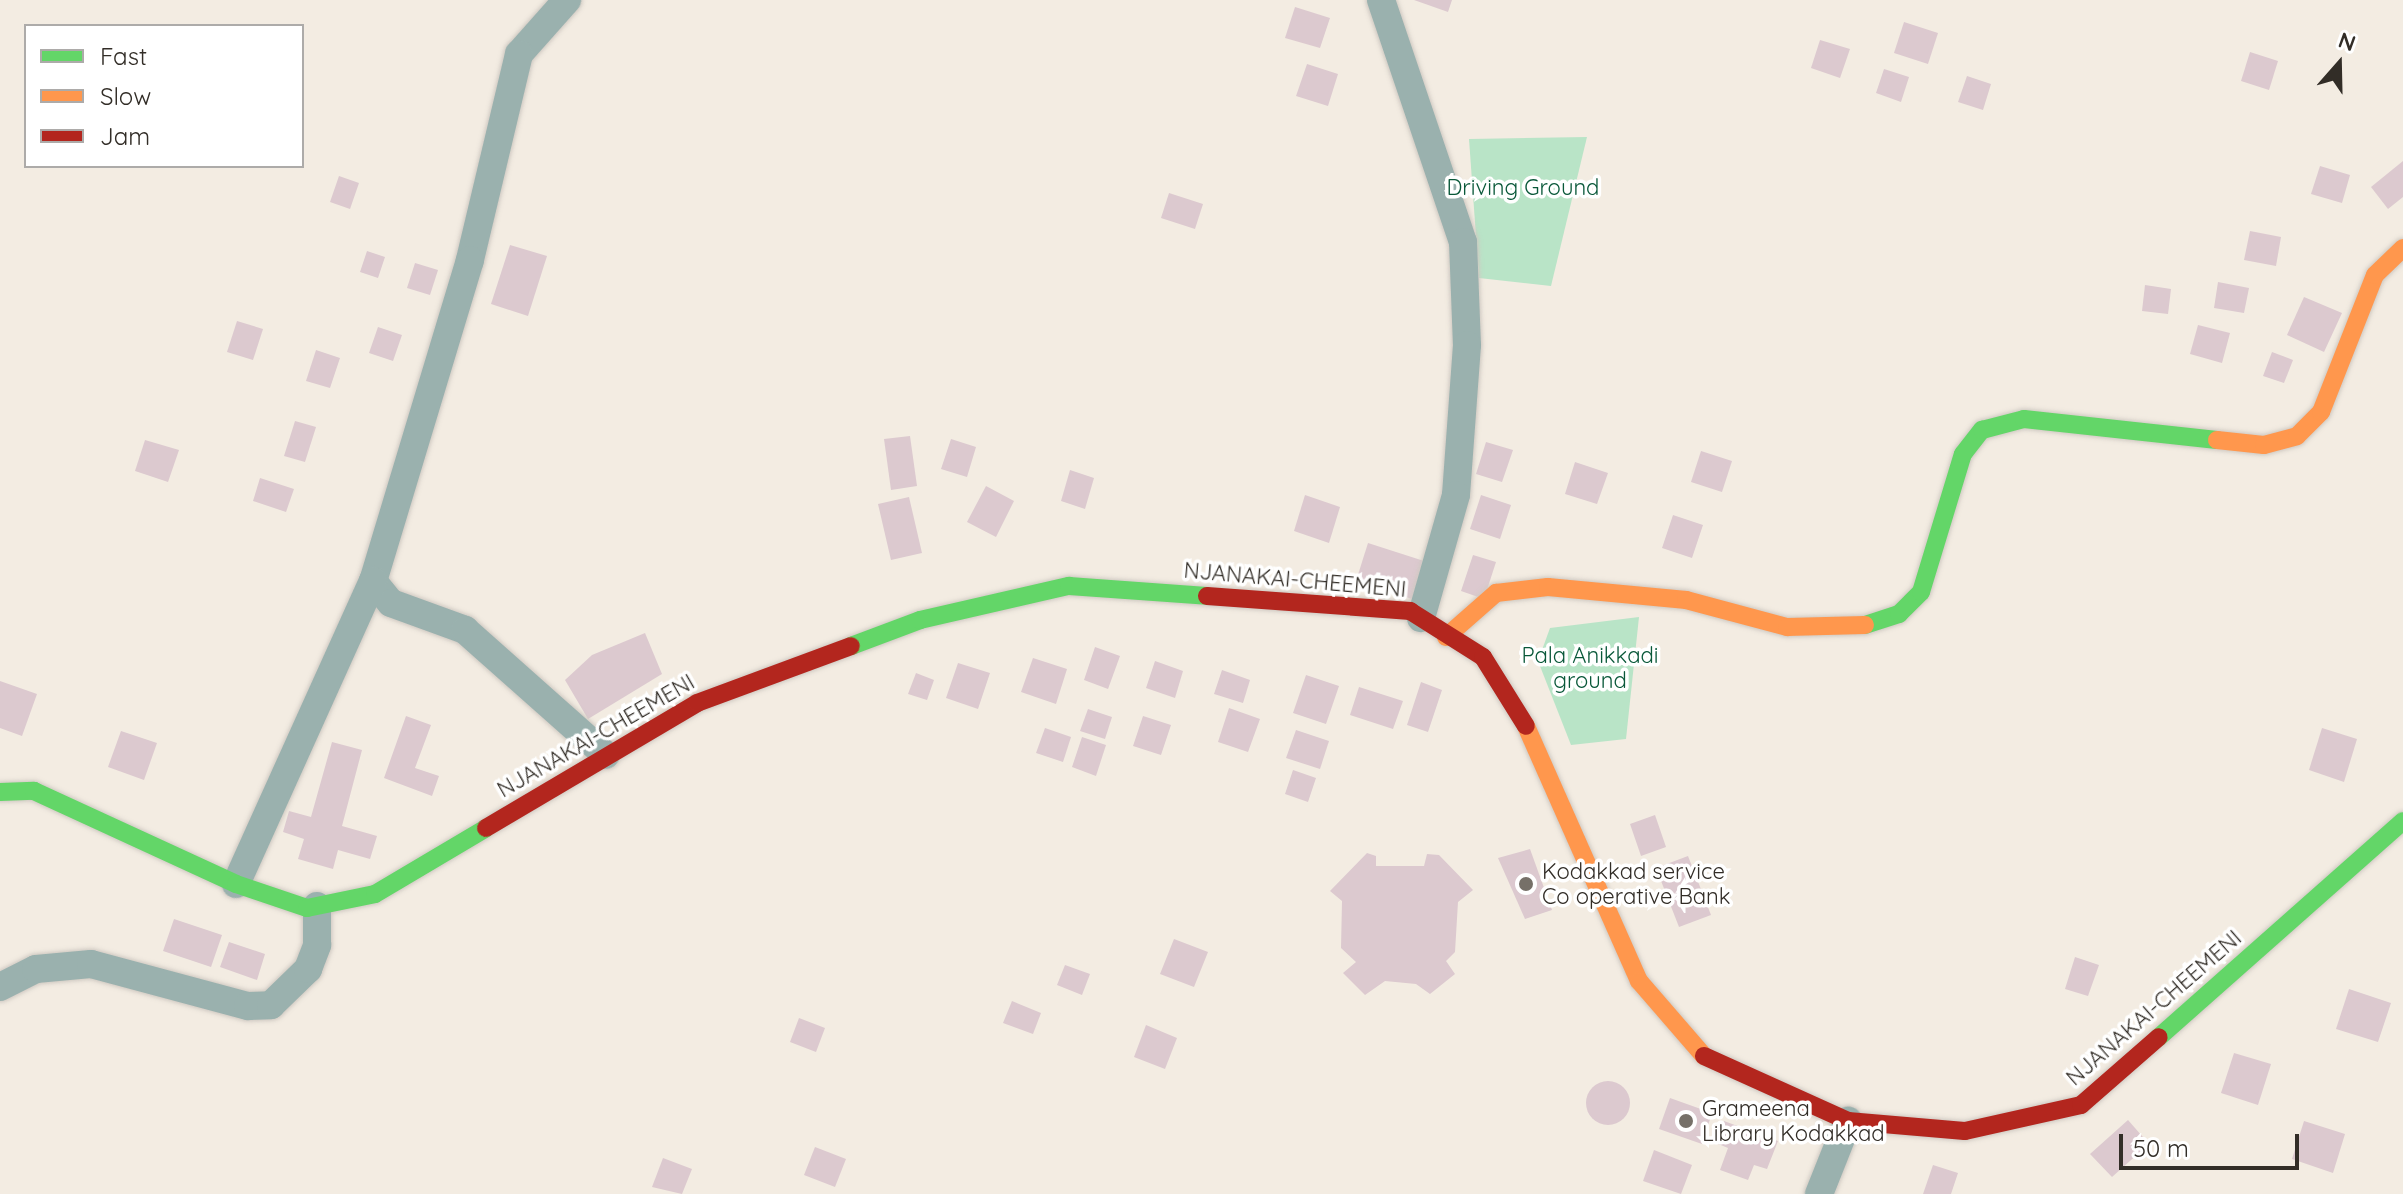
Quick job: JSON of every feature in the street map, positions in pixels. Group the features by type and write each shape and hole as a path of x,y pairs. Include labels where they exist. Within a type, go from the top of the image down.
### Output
{"main road":[{"path":"1446,637 1496,593 1548,587 1686,600 1787,627 1851,629 1899,614 1921,592 1963,454 1982,430 2024,419 2264,445 2297,436 2321,412 2375,275 2403,248"},
{"name":"NJANAKAI-CHEEMENI","path":"0,792 34,791 236,884 317,906 375,894 697,703 920,620 1069,586 1410,611 1446,637 1483,657 1542,751 1639,981 1705,1058 1848,1121 1965,1131 2081,1105 2403,821"}],"street":[{"path":"236,884 373,581 470,260 519,54 567,0"},
{"path":"1381,0 1463,242 1467,345 1456,495 1421,618"},
{"path":"373,581 391,603 465,630 606,755"},
{"path":"0,987 36,969 91,964 248,1006 271,1005 308,969 317,945 317,906"},
{"path":"1819,1194 1848,1121"}],"green space":[{"name":"Driving Ground","path":"1587,137 1551,286 1479,278 1469,139"},
{"name":"Pala Anikkadi ground","path":"1639,617 1626,739 1571,745 1538,661 1550,628"}],"building":[{"path":"1414,0 1452,0 1448,12"},
{"path":"1295,7 1330,18 1320,48 1285,38"},
{"path":"1904,22 1938,33 1928,64 1894,53"},
{"path":"1820,40 1850,49 1840,78 1811,68"},
{"path":"2250,52 2278,61 2269,90 2241,81"},
{"path":"1307,64 1338,74 1328,106 1296,96"},
{"path":"1884,69 1909,77 1901,102 1876,93"},
{"path":"1967,76 1991,84 1983,110 1958,102"},
{"path":"2403,161 2403,197 2388,209 2371,187"},
{"path":"2320,166 2350,175 2342,203 2311,194"},
{"path":"339,176 359,183 350,209 330,202"},
{"path":"1169,193 1203,204 1195,229 1161,218"},
{"path":"2250,231 2281,237 2276,266 2244,260"},
{"path":"510,245 547,256 528,316 491,304"},
{"path":"367,251 385,257 378,278 360,272"},
{"path":"415,263 438,270 430,295 407,288"},
{"path":"2218,282 2249,288 2244,313 2214,308"},
{"path":"2145,285 2171,289 2168,314 2142,311"},
{"path":"2304,297 2342,313 2324,352 2287,335"},
{"path":"237,321 263,329 253,360 227,352"},
{"path":"2198,325 2230,333 2222,363 2190,354"},
{"path":"378,327 402,335 393,361 369,353"},
{"path":"316,350 340,358 330,388 306,381"},
{"path":"2272,352 2293,360 2284,383 2263,376"},
{"path":"295,421 316,427 305,462 284,456"},
{"path":"910,436 917,486 891,490 884,439"},
{"path":"951,439 976,447 967,477 941,469"},
{"path":"145,440 179,450 168,482 135,471"},
{"path":"1486,442 1513,450 1502,482 1476,474"},
{"path":"1701,451 1732,461 1722,492 1691,482"},
{"path":"1575,462 1608,473 1597,504 1565,494"},
{"path":"1070,470 1094,478 1085,509 1061,501"},
{"path":"260,478 294,489 286,512 253,501"},
{"path":"986,486 1014,501 996,537 967,522"},
{"path":"1305,495 1340,507 1329,543 1294,531"},
{"path":"1481,495 1511,505 1500,539 1470,529"},
{"path":"909,497 922,553 891,560 878,504"},
{"path":"1673,515 1703,525 1692,558 1662,548"},
{"path":"1368,543 1424,561 1412,599 1356,581"},
{"path":"1473,555 1496,562 1484,599 1461,591"},
{"path":"645,633 662,674 588,719 565,680 592,655"},
{"path":"1095,647 1120,656 1108,689 1084,680"},
{"path":"1033,658 1067,669 1056,704 1021,692"},
{"path":"1155,661 1183,671 1175,698 1146,688"},
{"path":"958,663 990,673 978,709 946,698"},
{"path":"1222,670 1250,680 1243,703 1214,694"},
{"path":"916,673 934,680 927,700 908,694"},
{"path":"1306,675 1339,686 1326,724 1293,713"},
{"path":"0,681 37,694 22,736 0,728"},
{"path":"1421,682 1442,690 1428,732 1407,725"},
{"path":"1359,687 1403,701 1393,729 1350,715"},
{"path":"1229,708 1260,719 1248,752 1218,742"},
{"path":"1088,709 1112,717 1105,739 1080,731"},
{"path":"406,716 431,725 415,768 439,776 432,796 384,778"},
{"path":"1143,716 1171,725 1161,755 1133,746"},
{"path":"1045,728 1071,737 1063,762 1036,753"},
{"path":"2322,728 2357,739 2344,782 2309,770"},
{"path":"1296,730 1329,741 1320,769 1286,758"},
{"path":"121,731 157,743 144,780 108,767"},
{"path":"1082,737 1106,745 1096,776 1072,767"},
{"path":"332,742 362,750 342,826 377,836 370,859 338,850 333,869 298,859 304,839 283,832 289,811 311,817"},
{"path":"1293,770 1316,778 1308,802 1285,794"},
{"path":"1655,815 1666,847 1641,856 1630,824"},
{"name":"Kodakkad service Co operative Bank","path":"1530,849 1552,910 1525,919 1498,858"},
{"path":"1367,853 1376,856 1376,866 1424,866 1427,854 1439,855 1473,890 1458,902 1455,952 1446,961 1455,974 1430,994 1416,984 1385,981 1365,995 1343,973 1356,962 1341,948 1342,901 1330,891"},
{"path":"1688,856 1711,915 1679,927 1656,868"},
{"path":"174,919 222,935 211,967 163,951"},
{"path":"1174,939 1208,952 1194,987 1160,974"},
{"path":"229,942 265,954 257,980 220,967"},
{"path":"2075,957 2099,965 2088,996 2065,989"},
{"path":"1065,965 1090,974 1082,995 1057,985"},
{"path":"2349,989 2391,1003 2378,1042 2336,1029"},
{"path":"1012,1001 1041,1013 1033,1034 1003,1023"},
{"path":"799,1018 825,1028 816,1052 790,1042"},
{"path":"1146,1025 1177,1038 1165,1069 1134,1057"},
{"path":"2234,1053 2271,1064 2258,1105 2221,1093"},
{"path":"1608,1081 1624,1087 1630,1103 1624,1119 1608,1125 1592,1119 1586,1103 1592,1087"},
{"name":"Grameena Library Kodakkad","path":"1670,1098 1712,1113 1702,1144 1659,1129"},
{"path":"2128,1120 2149,1144 2112,1177 2090,1154"},
{"path":"1724,1121 1778,1141 1767,1169 1754,1165 1748,1180 1720,1170 1728,1148 1716,1143"},
{"path":"2304,1121 2345,1134 2333,1173 2292,1159"},
{"path":"815,1147 846,1159 835,1187 804,1175"},
{"path":"1654,1150 1692,1165 1681,1194 1643,1181"},
{"path":"663,1158 692,1169 682,1194 652,1187"},
{"path":"1933,1165 1958,1173 1951,1194 1923,1194"}],"traffic: fast":[{"path":"1865,625 1899,614 1921,592 1963,454 1982,430 2024,419 2217,440"},
{"path":"851,646 920,620 1069,586 1207,596"},
{"path":"0,792 34,791 236,884 307,908 375,894 486,828"},
{"path":"2159,1037 2403,821"}],"traffic: slow":[{"path":"2217,440 2264,445 2297,436 2321,412 2375,275 2403,248"},
{"path":"1446,637 1496,593 1548,587 1686,600 1787,627 1865,625"},
{"path":"1526,726 1639,981 1704,1056"}],"traffic: jam":[{"path":"1207,596 1410,611 1483,657 1526,726"},
{"path":"486,828 697,703 851,646"},
{"path":"1704,1056 1848,1121 1965,1131 2081,1105 2159,1037"}],"place":[{"name":"Kodakkad service Co operative Bank","path":"1526,884"},
{"name":"Grameena Library Kodakkad","path":"1686,1121"}]}
